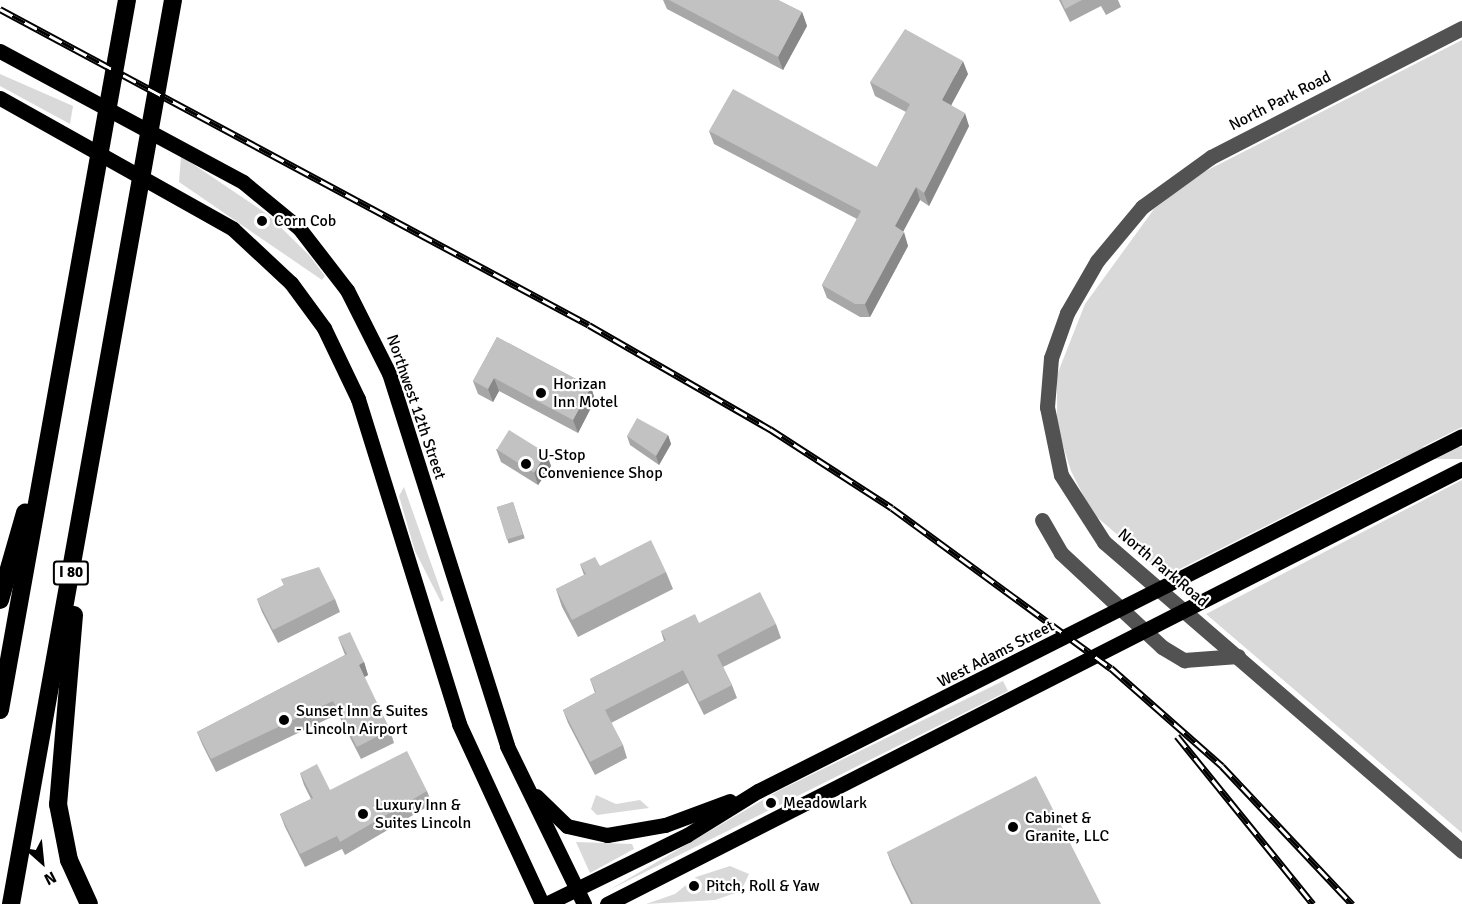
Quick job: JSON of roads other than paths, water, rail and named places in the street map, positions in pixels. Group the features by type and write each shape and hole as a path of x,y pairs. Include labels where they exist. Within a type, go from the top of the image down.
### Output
{"highway":[{"name":"I 80","path":"0,710 127,0"},
{"name":"I 80","path":"11,904 174,0"},
{"path":"0,600 52,419"},
{"path":"89,471 58,775 62,834 89,904"}],"main road":[{"name":"Northwest 12th Street","path":"0,51 243,182 299,228 347,290 389,373 493,708 521,778 580,897"},
{"path":"0,98 233,229 278,269 324,328 358,399 459,724 544,904"},
{"name":"West Adams Street","path":"544,904 580,897 687,836 758,791 1012,666 1462,436"},
{"path":"607,904 1462,469"},
{"path":"521,778 567,826 606,835 665,825 758,791"}],"street":[{"name":"North Park Road","path":"1462,28 1210,157 1166,187 1097,261 1058,335 1048,381 1049,429 1073,498 1120,557 1238,656 1462,851"},
{"path":"1042,520 1061,553 1162,647 1184,660 1238,656"}],"railway":[{"path":"0,9 589,325 770,429 892,508 1111,668 1222,766 1352,904"},
{"path":"1177,736 1313,904"}],"place":[{"name":"Corn Cob","path":"262,221"},
{"name":"Horizan Inn Motel","path":"541,393"},
{"name":"U-Stop Convenience Shop","path":"526,464"},
{"name":"Sunset Inn & Suites - Lincoln Airport","path":"284,720"},
{"name":"Meadowlark","path":"771,803"},
{"name":"Luxury Inn & Suites Lincoln","path":"363,814"},
{"name":"Cabinet & Granite, LLC","path":"1013,827"},
{"name":"Pitch, Roll & Yaw","path":"694,886"}]}
